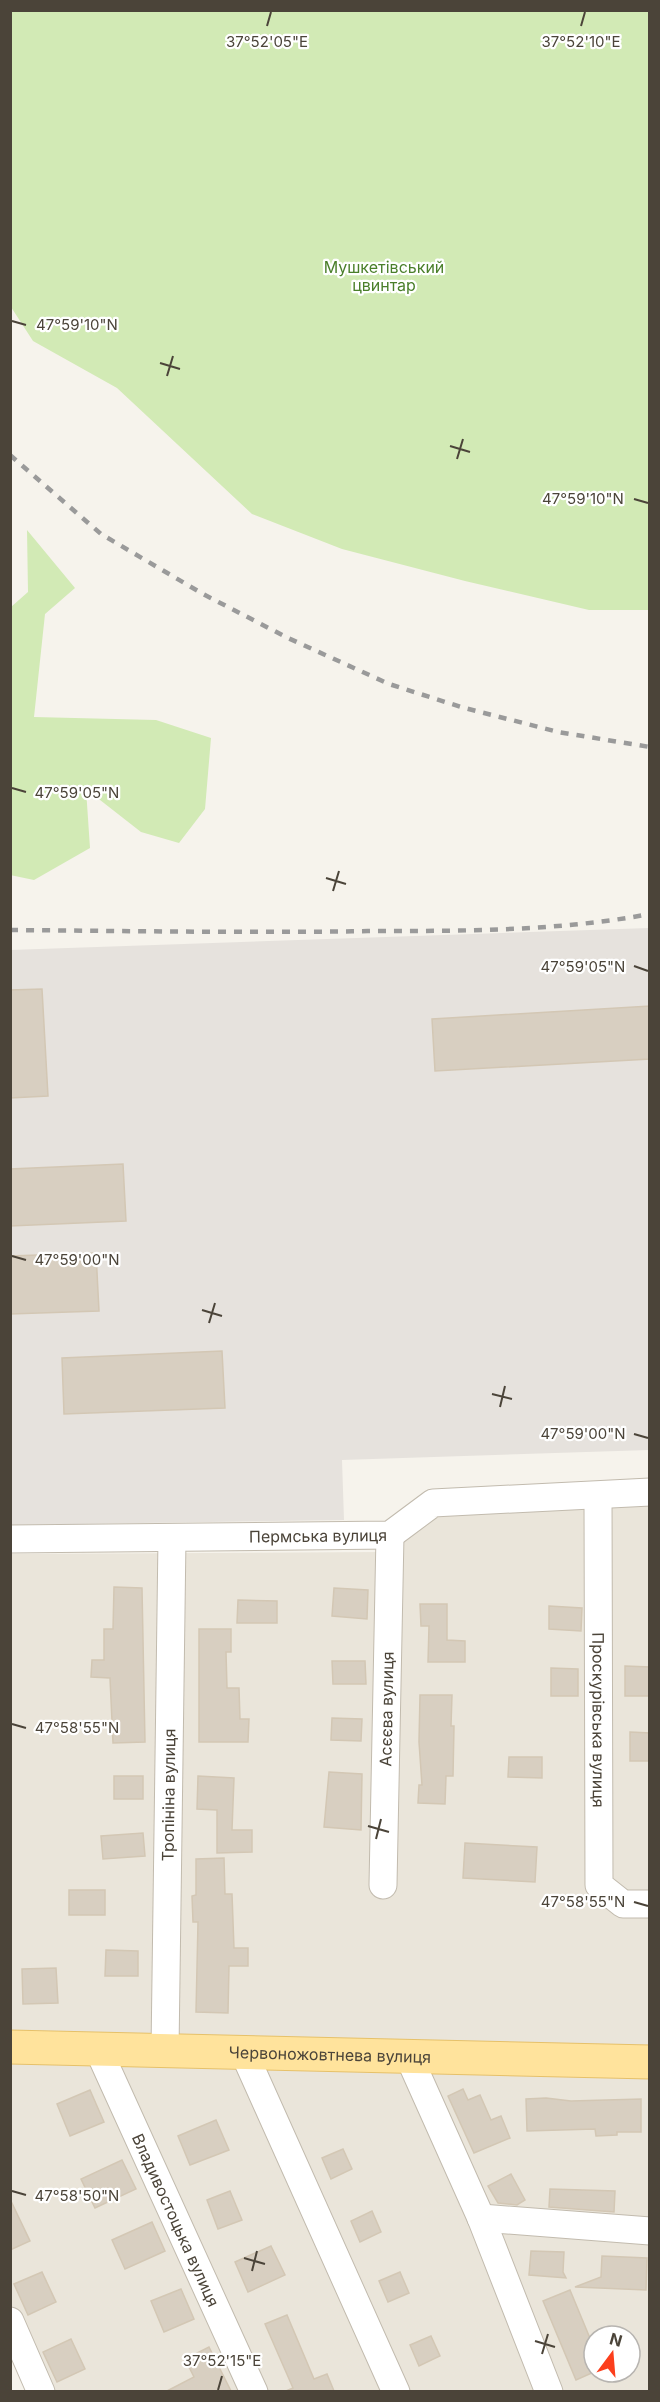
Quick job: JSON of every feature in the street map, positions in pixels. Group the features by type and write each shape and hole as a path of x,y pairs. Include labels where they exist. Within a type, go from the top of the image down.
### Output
{"main road":[{"name":"Червоножовтнева вулиця","path":"10,2047 650,2062"}],"street":[{"name":"Пермська вулиця","path":"10,1539 390,1535 433,1503 650,1492"},
{"name":"Проскурівська вулиця","path":"598,1496 599,1885 623,1904 650,1904"},
{"name":"Асєєва вулиця","path":"383,1885 390,1535"},
{"name":"Тропініна вулиця","path":"165,2051 172,1538"},
{"name":"Владивостоцька вулиця","path":"98,2049 254,2391"},
{"path":"244,2053 396,2391"},
{"path":"409,2057 480,2218 549,2391"},
{"path":"480,2218 650,2231"},
{"path":"10,2321 41,2391"}],"shaded area":[{"path":"649,928 649,1450 342,1460 344,1520 11,1525 10,950"},
{"path":"649,1500 649,2391 31,2391 10,2340 10,1554 382,1552 443,1509"}],"green space":[{"name":"Мушкетівський цвинтар","path":"10,11 649,11 649,610 589,610 465,581 342,549 252,514 117,388 33,341 11,307"},
{"path":"27,530 75,588 45,614 34,717 156,720 211,738 205,809 179,843 141,832 86,789 90,848 34,880 10,875 11,607 28,592"}],"building":[{"path":"42,989 48,1096 10,1098 10,990"},
{"path":"650,1006 650,1059 435,1071 432,1019"},
{"path":"123,1164 126,1221 10,1226 10,1169"},
{"path":"96,1253 99,1311 10,1314 10,1256"},
{"path":"222,1351 225,1408 64,1414 62,1358"},
{"path":"114,1587 142,1588 145,1742 113,1743 110,1678 91,1677 92,1660 104,1660 104,1629 113,1629"},
{"path":"334,1588 368,1590 367,1619 332,1616"},
{"path":"238,1600 277,1601 277,1623 237,1623"},
{"path":"420,1604 447,1604 447,1640 465,1641 465,1662 428,1662 429,1626 421,1626"},
{"path":"549,1606 582,1608 581,1631 549,1629"},
{"path":"199,1629 231,1629 231,1652 226,1652 227,1688 239,1688 240,1719 249,1719 248,1742 199,1742"},
{"path":"332,1661 365,1661 366,1684 333,1684"},
{"path":"625,1666 650,1667 650,1696 625,1696"},
{"path":"551,1668 578,1669 578,1696 551,1696"},
{"path":"420,1695 452,1695 453,1776 446,1776 445,1804 418,1803 419,1785 422,1785 419,1742"},
{"path":"332,1718 362,1719 361,1741 331,1740"},
{"path":"630,1732 650,1733 650,1761 630,1761"},
{"path":"509,1757 542,1757 542,1778 508,1777"},
{"path":"329,1772 362,1774 361,1830 324,1827"},
{"path":"114,1776 143,1776 143,1799 114,1799"},
{"path":"198,1776 234,1778 232,1830 252,1830 252,1852 217,1853 217,1810 197,1809"},
{"path":"143,1833 145,1856 103,1859 101,1836"},
{"path":"465,1843 537,1847 535,1882 463,1878"},
{"path":"224,1858 225,1894 232,1894 234,1948 248,1948 248,1966 229,1966 228,2013 196,2012 198,1922 193,1922 192,1896 196,1895 196,1859"},
{"path":"69,1890 105,1890 105,1915 69,1915"},
{"path":"106,1950 138,1951 138,1976 105,1976"},
{"path":"56,1968 58,2003 23,2004 22,1969"},
{"path":"463,2089 468,2100 480,2095 491,2120 501,2116 510,2138 474,2153 448,2096"},
{"path":"90,2090 104,2122 70,2136 57,2104"},
{"path":"546,2098 571,2101 641,2099 641,2132 617,2132 617,2135 596,2136 595,2129 527,2131 526,2099"},
{"path":"216,2120 229,2150 190,2165 178,2136"},
{"path":"343,2149 352,2169 331,2179 322,2158"},
{"path":"122,2160 136,2189 95,2208 81,2179"},
{"path":"511,2174 525,2200 517,2205 498,2203 488,2186"},
{"path":"550,2189 615,2191 614,2212 549,2207"},
{"path":"230,2191 242,2220 218,2229 207,2200"},
{"path":"10,2199 30,2241 10,2250"},
{"path":"372,2211 381,2232 360,2242 351,2221"},
{"path":"152,2222 165,2251 125,2269 112,2240"},
{"path":"271,2246 285,2275 248,2292 235,2262"},
{"path":"531,2251 564,2252 563,2272 566,2278 529,2275"},
{"path":"602,2256 647,2258 646,2290 575,2287 601,2277"},
{"path":"42,2272 56,2302 28,2315 14,2284"},
{"path":"400,2272 409,2293 388,2302 379,2281"},
{"path":"181,2289 194,2319 164,2332 151,2301"},
{"path":"570,2290 584,2324 582,2324 582,2377 576,2380 543,2301"},
{"path":"287,2315 314,2379 327,2374 334,2391 286,2391 293,2388 265,2324"},
{"path":"431,2336 440,2356 419,2366 410,2345"},
{"path":"71,2339 85,2369 57,2382 43,2352"},
{"path":"209,2347 231,2391 167,2391 194,2377 185,2359"}],"railway":[{"path":"10,455 101,534 203,594 288,638 389,684 461,707 558,732 650,747"},
{"path":"10,930 238,932 478,930 581,924 650,914"}]}
